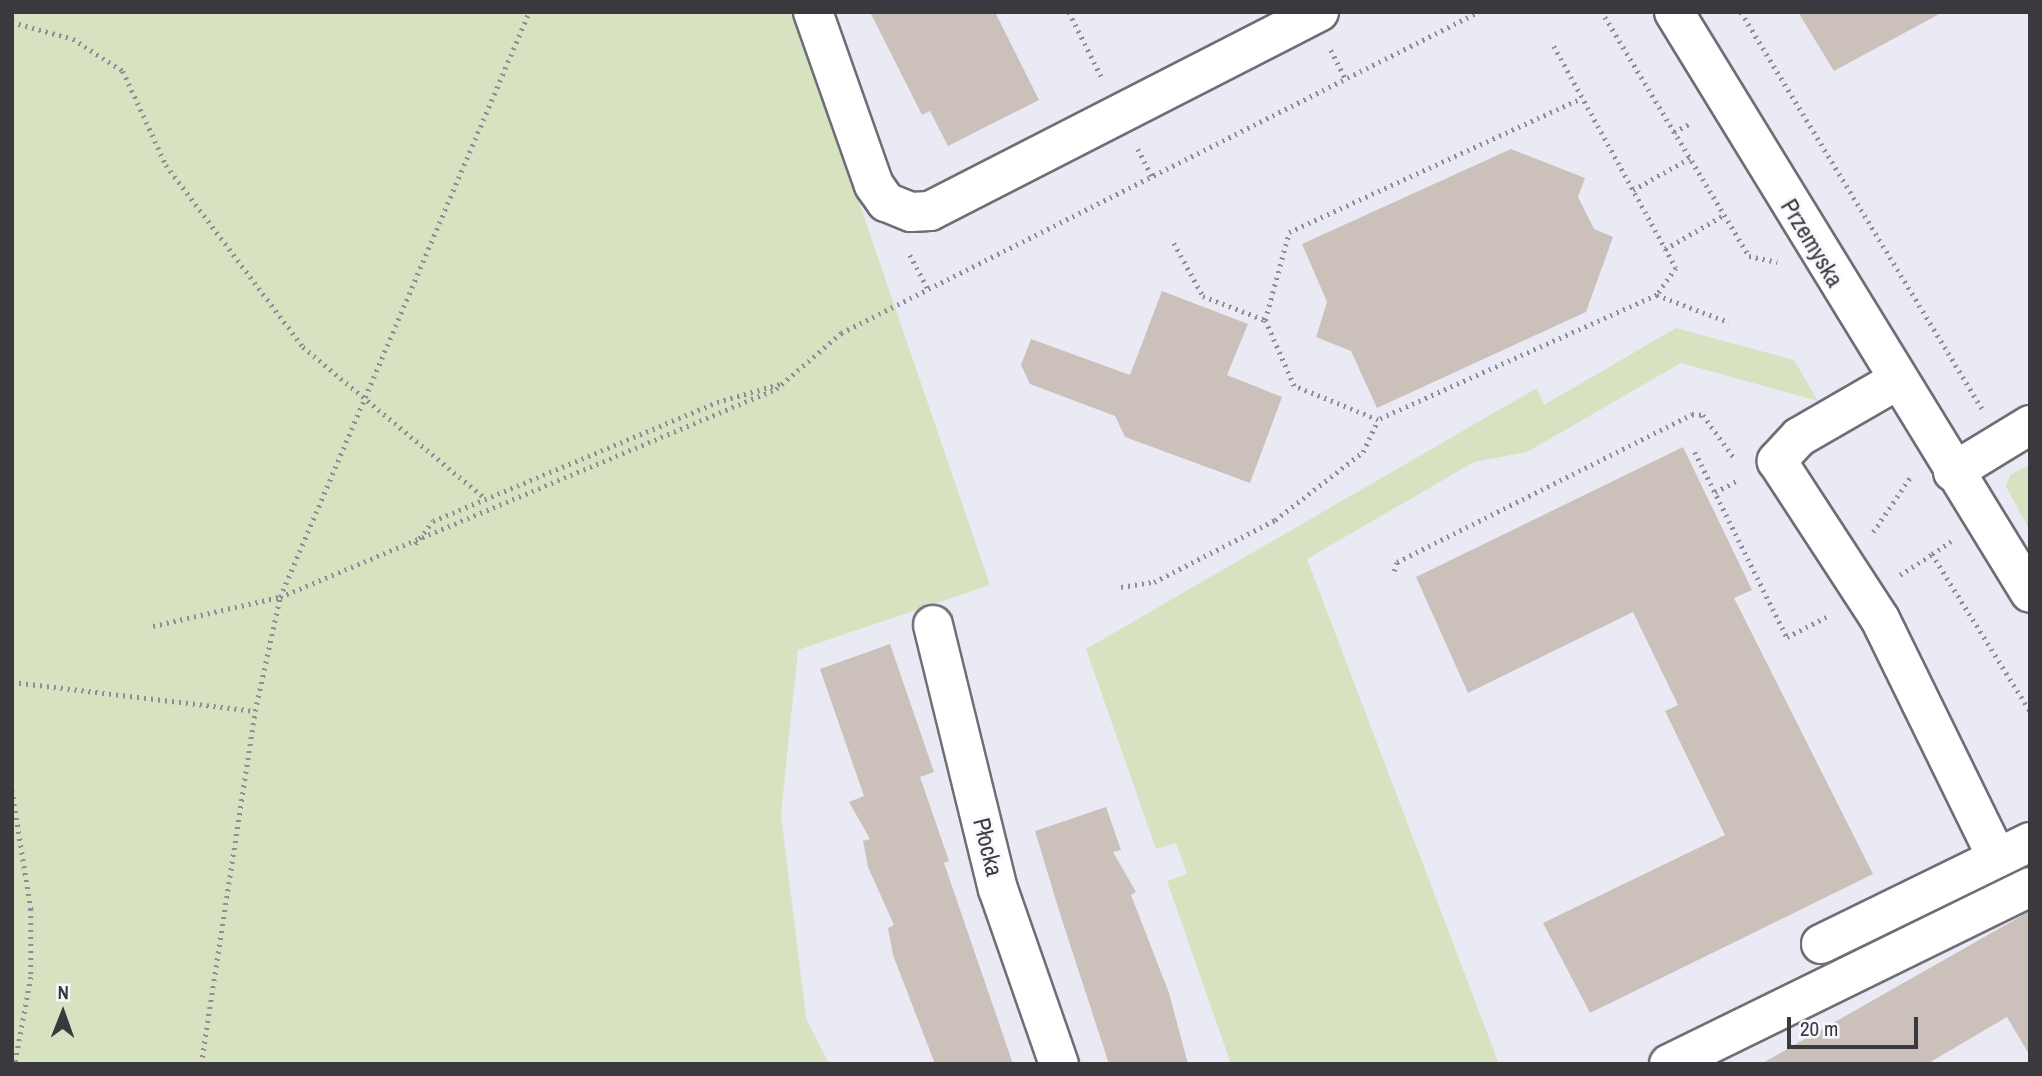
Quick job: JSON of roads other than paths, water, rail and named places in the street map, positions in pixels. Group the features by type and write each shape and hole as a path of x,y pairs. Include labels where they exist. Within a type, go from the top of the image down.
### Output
{"street":[{"path":"813,12 874,185 886,202 911,212 930,211 1319,12"},
{"name":"Przemyska","path":"1674,12 1896,381 1935,471 2030,593"},
{"path":"1821,944 2014,850 1866,597 1777,461 1799,437 1896,381"},
{"path":"1935,471 2030,425"},
{"name":"Płocka","path":"933,625 998,889 1059,1064"},
{"path":"1669,1064 2030,887"}]}
